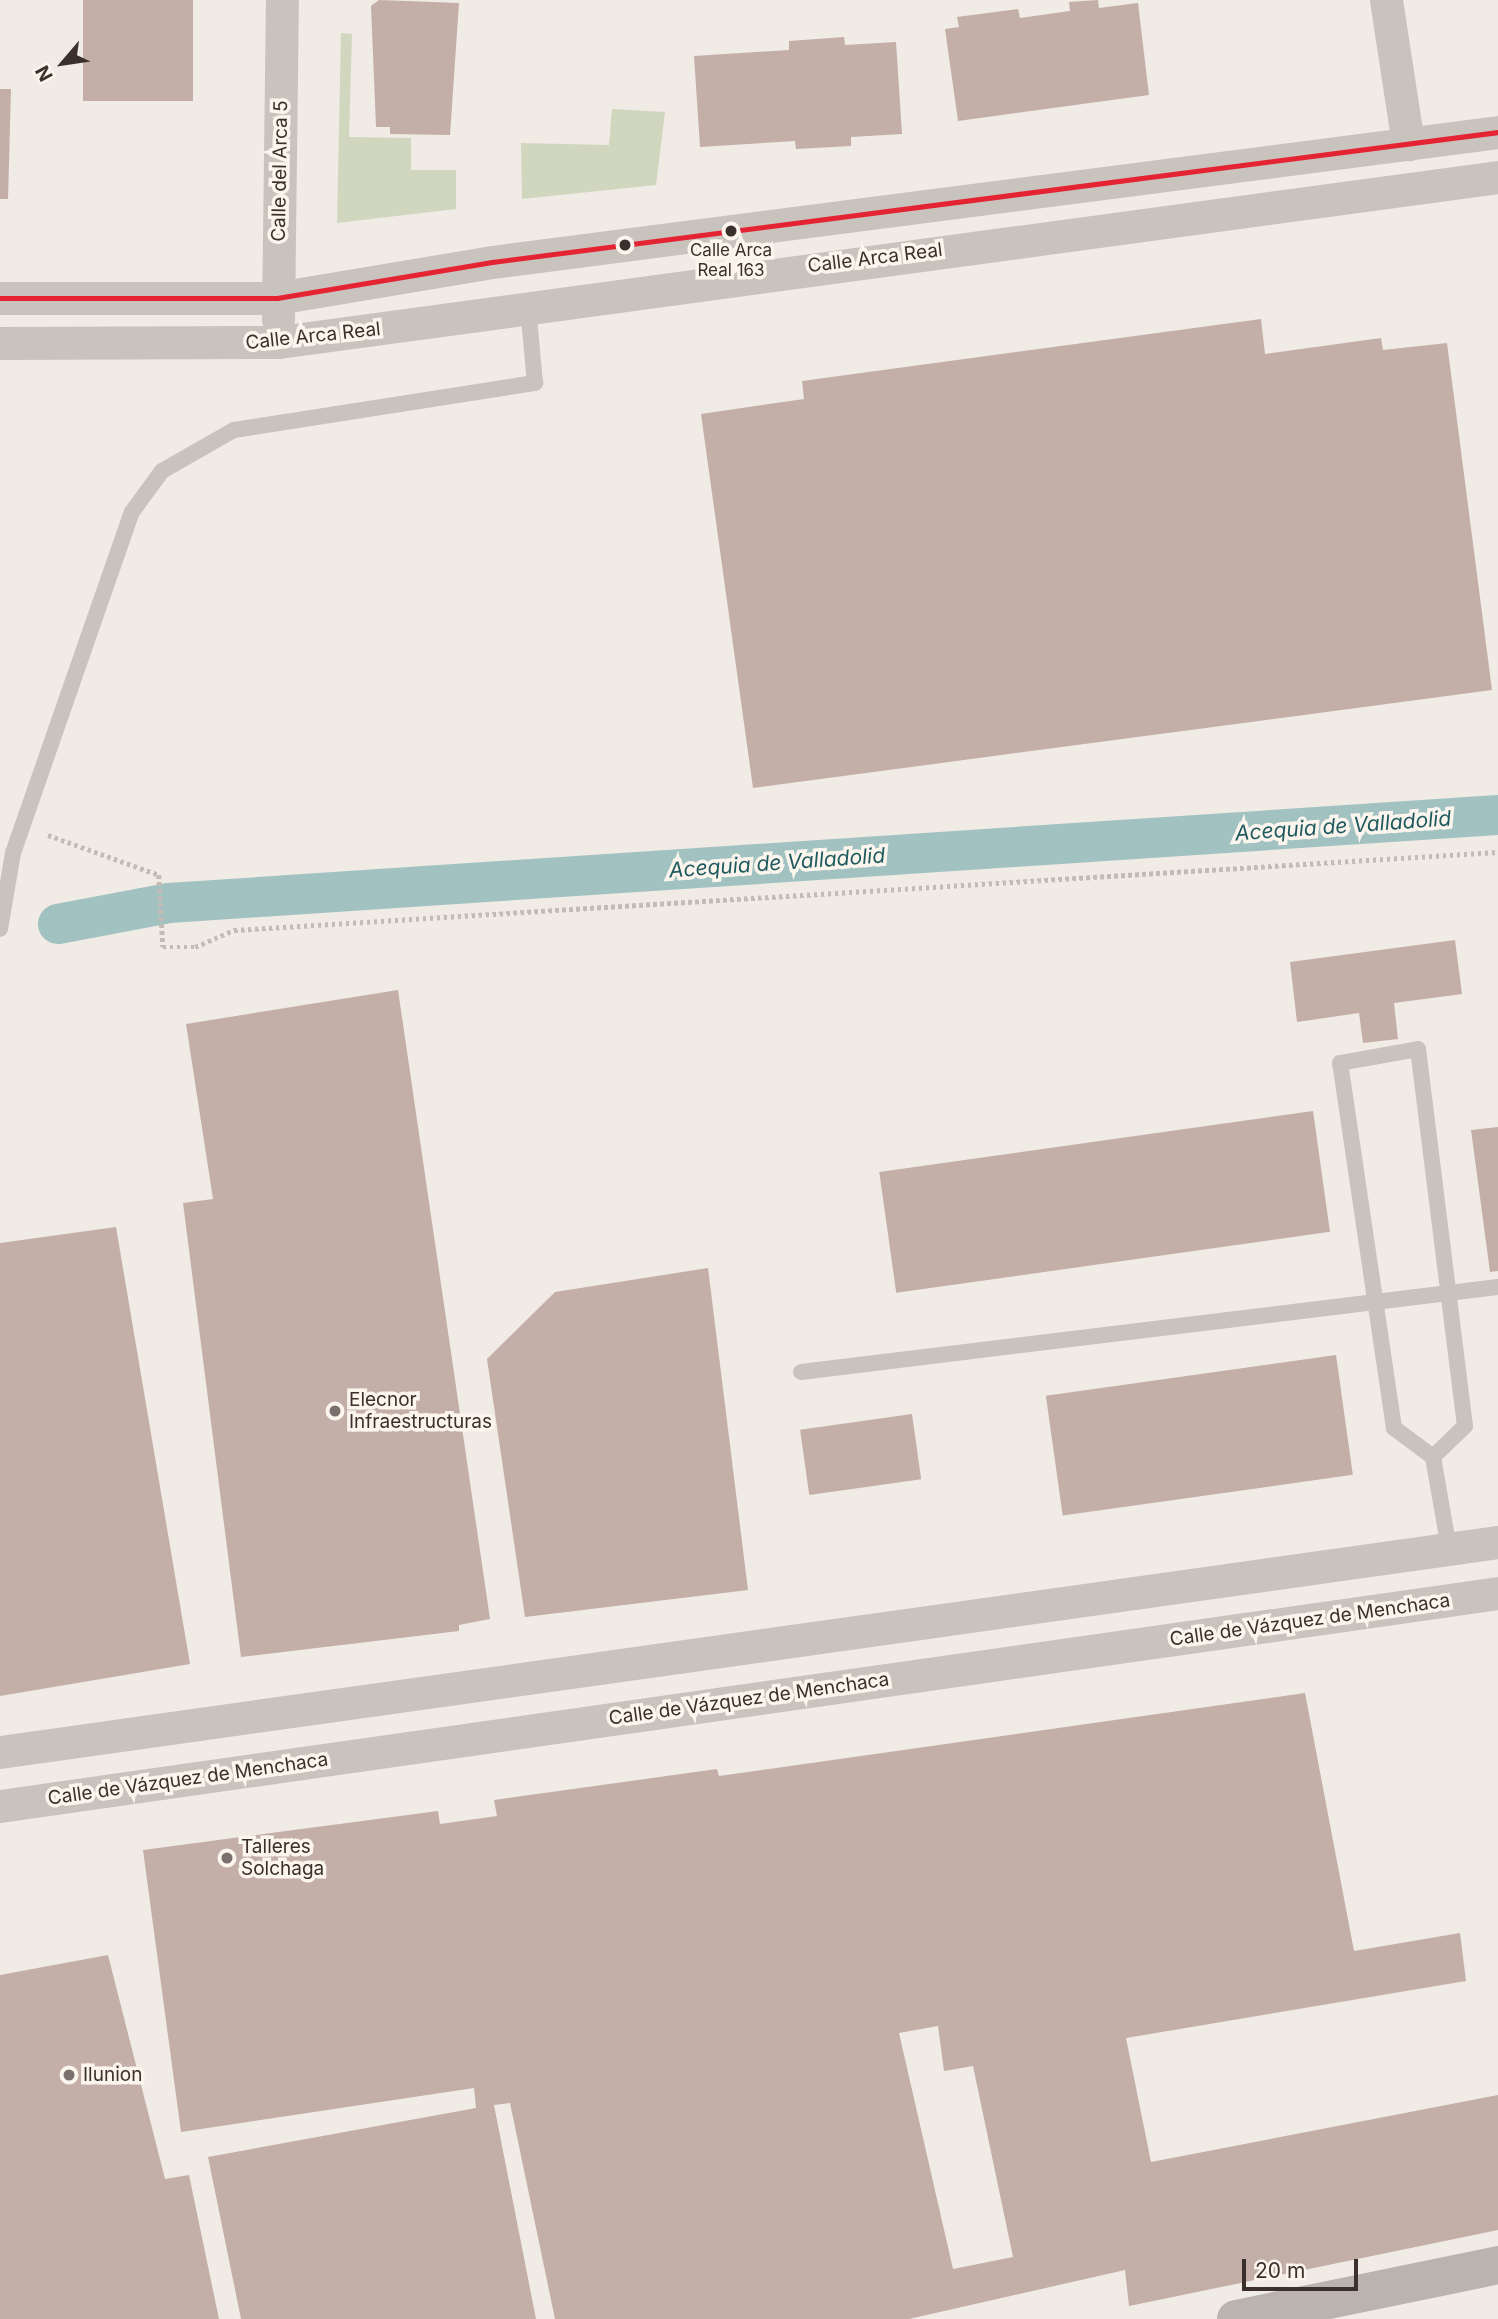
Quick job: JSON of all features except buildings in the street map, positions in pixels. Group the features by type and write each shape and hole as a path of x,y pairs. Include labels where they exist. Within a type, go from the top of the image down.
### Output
{"street":[{"name":"Calle del Arca 5","path":"279,342 277,299 282,0"},
{"path":"1386,0 1408,144"},
{"path":"0,298 277,299 492,262 1498,132"},
{"name":"Calle Arca Real","path":"0,343 279,342 1498,177"},
{"path":"0,1752 1498,1542"},
{"name":"Calle de Vázquez de Menchaca","path":"0,1806 1498,1593"},
{"path":"1236,2319 1498,2265"}],"lane":[{"path":"0,929 20,833 132,512 162,471 234,430 535,383 528,307"},
{"path":"1433,1457 1465,1426 1451,1293 1418,1049 1340,1063 1394,1427 1433,1457 1449,1549"},
{"path":"801,1372 1498,1287"}],"path":[{"path":"20,833 47,834 159,875 163,947 195,947 234,930 1498,852"}],"green space":[{"path":"341,33 352,34 349,137 411,138 411,170 456,170 456,209 337,223"},
{"path":"612,109 665,112 656,185 522,199 521,143 609,145"}],"waterway":[{"name":"Acequia de Valladolid","path":"58,924 169,903 1498,815"}],"transit line":[{"path":"0,298 277,298 492,262 1498,132"}],"place":[{"name":"Calle Arca Real 163","path":"731,231"},
{"name":"Elecnor Infraestructuras","path":"335,1411"},
{"name":"Talleres Solchaga","path":"227,1858"},
{"name":"Ilunion","path":"69,2075"}]}
